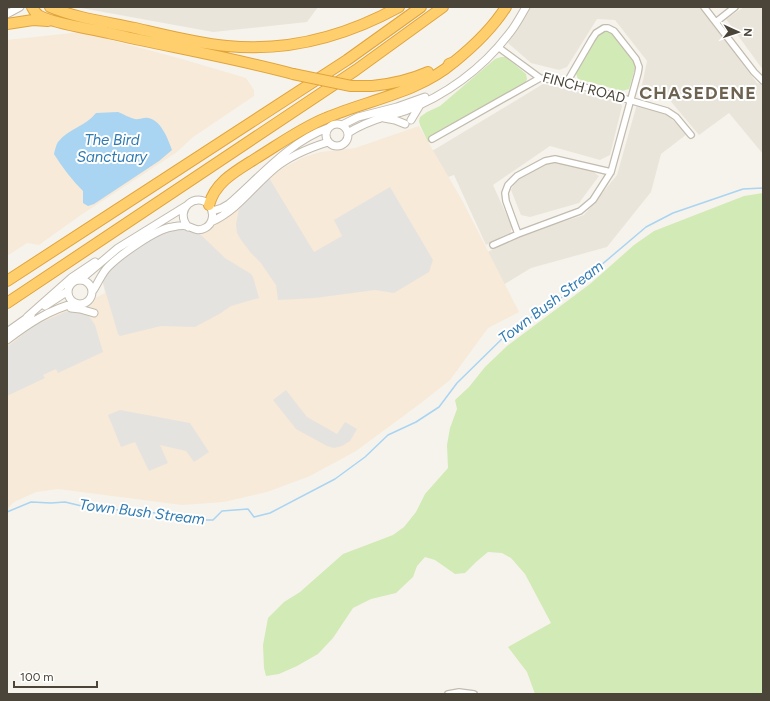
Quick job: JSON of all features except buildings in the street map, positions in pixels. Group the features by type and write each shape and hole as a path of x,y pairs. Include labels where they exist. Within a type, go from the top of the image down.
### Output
{"highway":[{"path":"32,7 35,12 41,16 66,23 351,86 372,86 396,83 412,79 454,62"},
{"path":"55,8 142,30 218,45 262,46 303,42 339,34 399,7"},
{"path":"7,281 347,60 421,7"},
{"path":"7,303 336,83 443,7"},
{"path":"210,208 215,190 226,179 307,127 351,108 408,89 446,68 479,41 506,7"},
{"path":"7,24 34,20 66,23"}],"street":[{"path":"7,14 20,7"},
{"path":"348,132 382,118 406,111 444,92 471,73 498,47 509,34 526,7"},
{"path":"704,7 754,72 763,81"},
{"path":"716,22 735,7"},
{"path":"493,245 580,211 593,200 611,172 638,73 638,62 614,31 608,28 600,29 596,33 568,82"},
{"name":"FINCH ROAD","path":"498,47 540,78 568,82 662,109 671,113 691,135"},
{"path":"432,139 540,78"},
{"path":"210,208 222,208 229,204 288,151 312,135 334,124 342,125 358,117 405,104 458,82"},
{"path":"382,118 408,122 421,103"},
{"path":"328,128 326,135 328,142 334,146 341,146 347,141 348,132 342,125"},
{"path":"211,222 227,214 269,173 283,162 295,155 328,142"},
{"path":"518,234 506,201 505,193 508,185 517,176 545,161 555,159 611,172"},
{"path":"7,332 27,317 71,278 191,202 197,200 203,201 210,208 213,217 206,228 202,230 193,230 188,226 183,219 186,206"},
{"path":"7,340 21,329 46,314 66,306 82,304 88,301 108,267 121,255 152,235 168,227 188,226"},
{"path":"27,317 68,291 71,284 80,280 113,252"},
{"path":"80,280 88,284 92,292"},
{"path":"68,291 69,297 76,304"},
{"path":"46,314 75,308 94,313"},
{"path":"448,694 459,692 474,694"}],"shaded area":[{"path":"76,7 318,7 307,22 213,32"},
{"path":"530,7 700,7 757,83 763,85 763,154 729,113 699,135 668,98 641,90 647,61 615,20 597,19 567,67 559,70 531,63 508,43"},
{"path":"744,7 763,7 763,70 726,19"},
{"path":"81,32 246,78 254,90 254,96 193,137 177,152 78,217 39,245 27,243 7,256 7,40"},
{"path":"543,84 618,100 622,106 610,155 600,160 550,146 493,185 512,227 510,234 486,245 454,175 448,177 432,151"},
{"path":"637,104 662,110 687,134 661,154 651,192 607,247 531,268 503,285 486,253 523,234 584,215 617,175"},
{"path":"419,126 463,202 519,312 488,328 450,380 356,451 310,476 267,492 224,502 182,505 58,489 36,492 14,502 7,509 7,344 33,324 70,307 78,307 105,293 103,283 188,230 200,234 239,209 269,178 285,167 304,157 321,152 355,148"},
{"path":"545,161 592,171 599,176 579,203 530,217 521,215 511,190 515,182"},
{"path":"269,178 314,252 342,236 334,220 390,187 433,260 429,272 394,293 375,290 315,298 278,300 276,285 260,262 241,240 237,233 236,224 239,209"},
{"path":"178,229 188,230 200,234 225,258 251,274 259,298 231,306 195,327 161,326 120,336 118,334 103,283 105,274 110,268 146,242 162,233"},
{"path":"70,310 87,313 95,325 103,352 58,373 56,369 43,375 45,378 7,396 7,347 35,325"},
{"path":"286,390 307,417 337,434 345,422 357,429 350,441 342,446 334,448 327,446 296,429 273,400"},
{"path":"120,410 190,423 209,452 194,462 186,451 160,445 168,463 149,471 135,442 121,447 108,415"}],"green space":[{"path":"609,29 633,58 636,65 629,89 622,91 578,79 575,71 600,30"},
{"path":"506,57 526,74 527,79 525,84 428,142 420,125 420,117 440,106 495,59"},
{"path":"763,193 763,694 535,694 527,672 508,647 551,623 525,574 511,558 502,553 488,552 465,573 455,574 435,560 425,557 417,566 413,577 396,593 371,599 353,608 333,638 318,654 279,674 266,676 264,668 263,645 268,618 284,602 300,592 343,554 393,535 404,527 416,512 425,494 448,468 447,445 450,428 457,409 455,400 469,387 485,367 507,346 590,284 634,245 654,231 744,196"}],"water":[{"name":"The Bird Sanctuary","path":"118,112 137,119 153,119 160,126 172,150 159,161 94,204 88,206 83,203 83,191 67,173 54,154 56,146 62,138 96,113"}],"waterway":[{"name":"Town Bush Stream","path":"7,512 31,502 65,502 90,508 109,508 127,512 159,513 169,516 188,516 198,520 213,520 222,511 248,509 254,517 270,513 335,479 365,457 388,435 416,422 439,407 457,383 509,332 567,294 646,227 673,213 743,189 763,188"}],"district":[{"name":"CHASEDENE","path":"698,93"}]}
